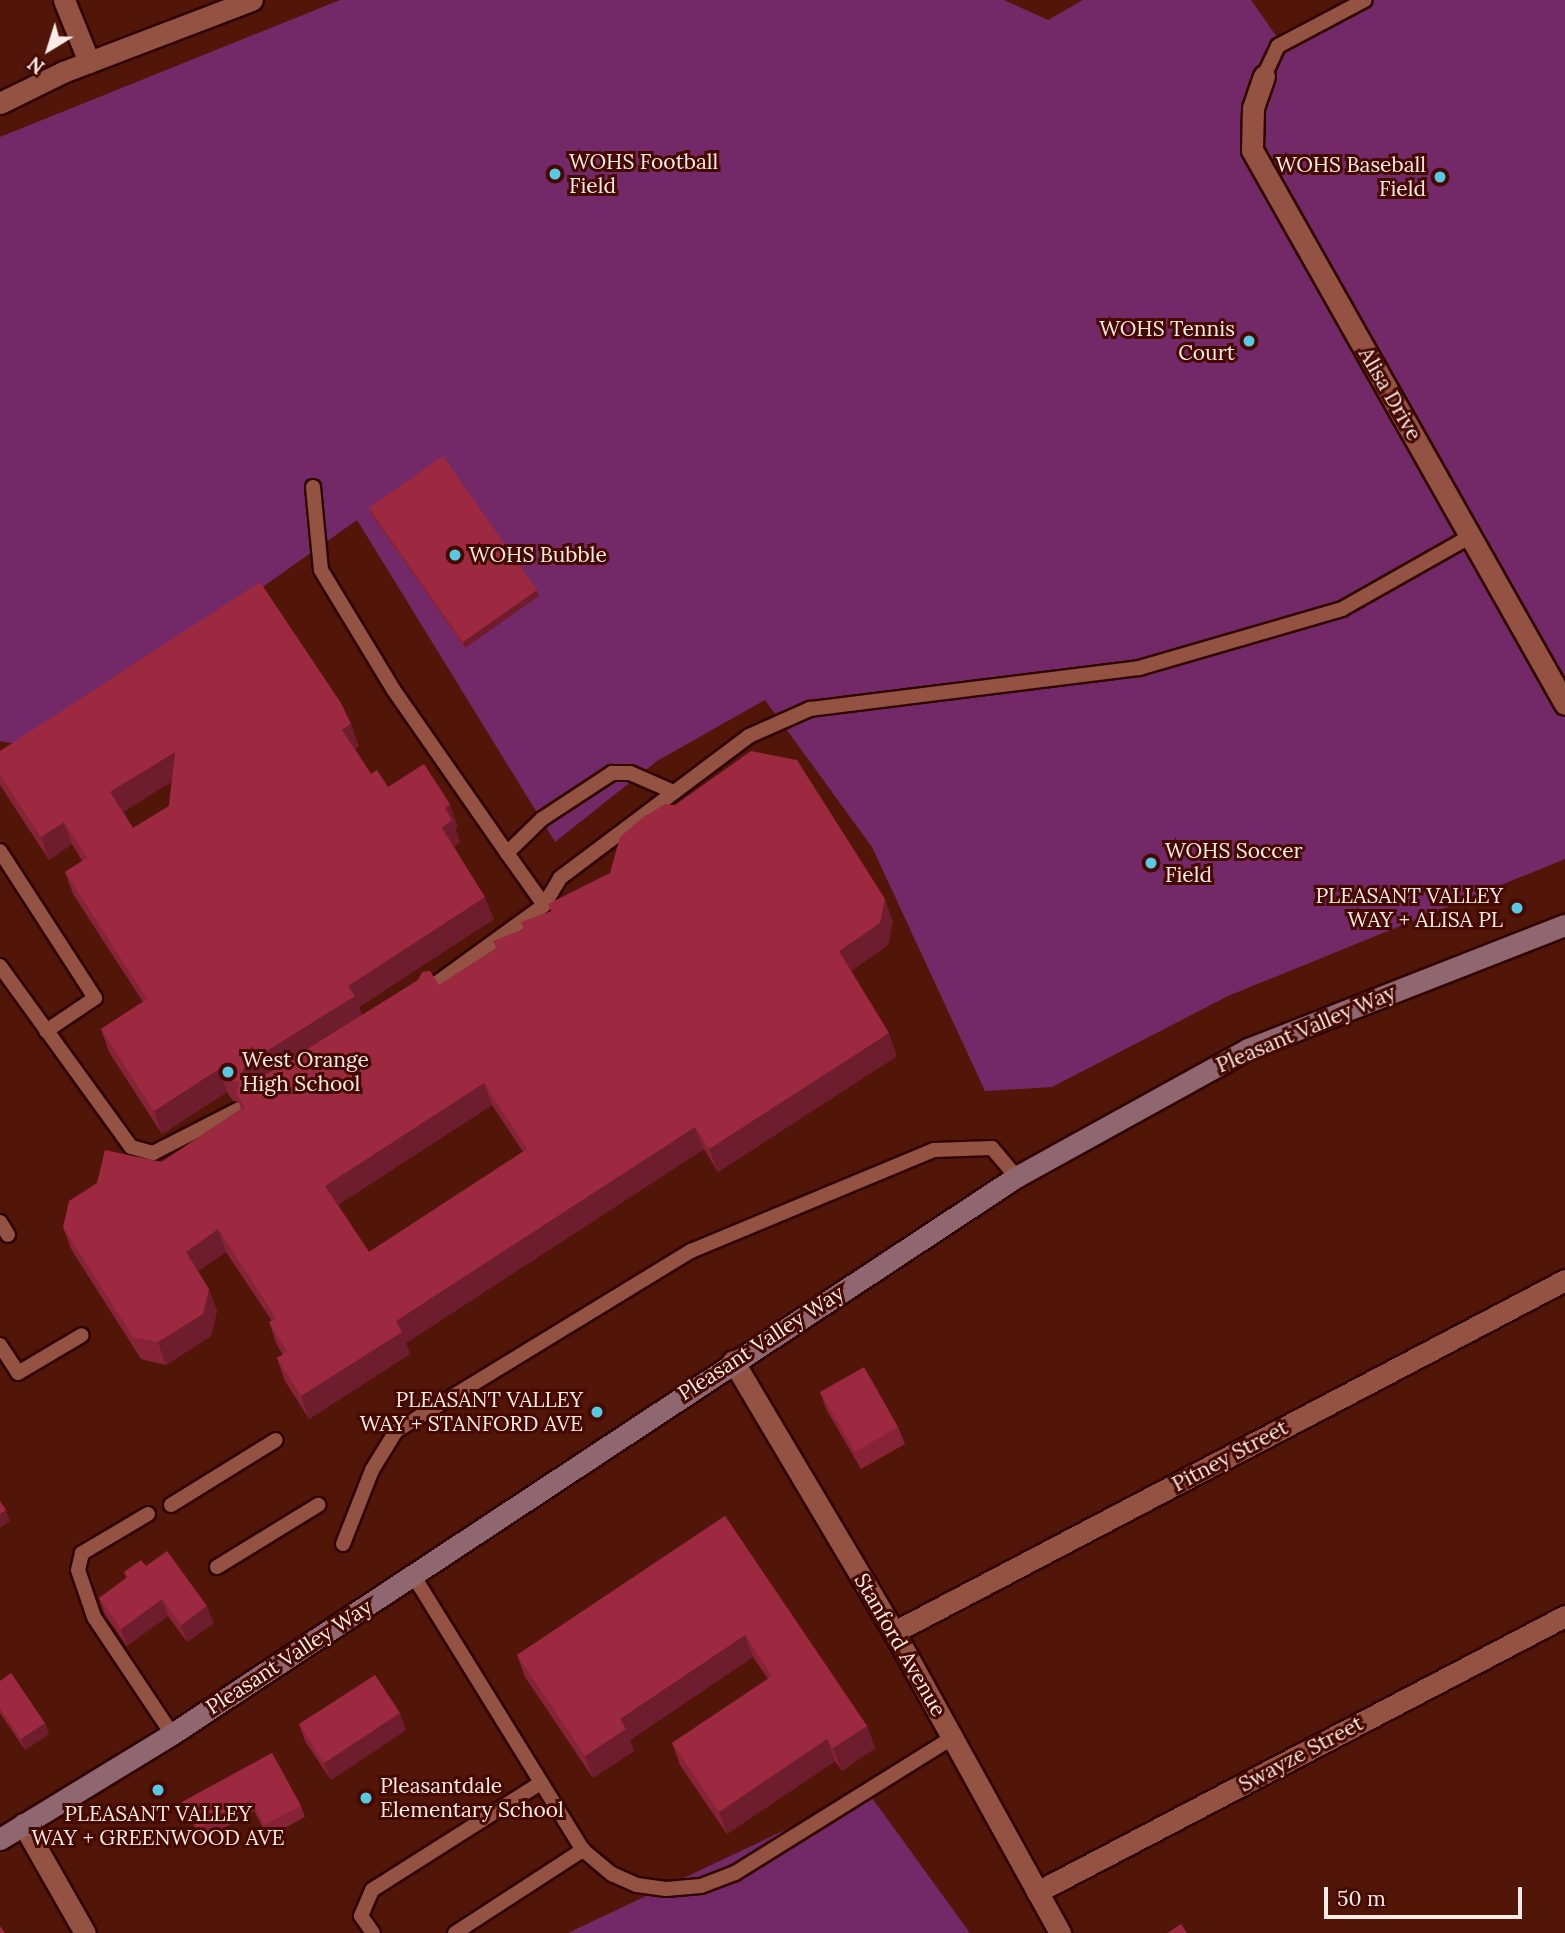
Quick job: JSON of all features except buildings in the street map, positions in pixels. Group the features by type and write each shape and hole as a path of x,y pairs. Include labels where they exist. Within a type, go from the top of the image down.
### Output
{"main road":[{"name":"Pleasant Valley Way","path":"0,1839 172,1734 733,1361 1016,1177 1248,1049 1565,925"}],"street":[{"path":"64,0 89,62"},
{"path":"0,103 89,62 252,0"},
{"name":"Alisa Drive","path":"1264,76 1253,108 1252,150 1565,704"},
{"name":"Pitney Street","path":"894,1632 1565,1280"},
{"name":"Stanford Avenue","path":"733,1361 894,1632 1060,1933"},
{"name":"Swayze Street","path":"1037,1892 1565,1616"},
{"path":"23,1824 85,1933"}],"lane":[{"path":"1264,76 1278,46 1365,0"},
{"path":"313,486 321,570 393,689 544,905"},
{"path":"433,985 544,905 560,878 749,736 810,709 1139,668 1342,609 1471,537"},
{"path":"507,853 542,819 612,773 630,773 674,792"},
{"path":"0,851 95,998 46,1031"},
{"path":"0,966 131,1147 153,1153 239,1109"},
{"path":"343,1544 372,1470 396,1431 691,1251 933,1150 992,1148 1016,1177"},
{"path":"0,1345 18,1373 82,1335"},
{"path":"171,1505 276,1440"},
{"path":"218,1567 317,1505"},
{"path":"148,1514 82,1553 78,1570 94,1617 172,1734"},
{"path":"413,1575 539,1784 583,1850 612,1874 637,1885 666,1889 701,1886 735,1873 952,1738"},
{"path":"373,1933 360,1916 372,1890 539,1784"},
{"path":"455,1933 583,1850"}],"shaded area":[{"path":"340,0 1004,0 1048,20 1083,0 1251,0 1279,40 1354,0 1565,0 1565,859 1228,996 1052,1087 985,1091 872,847 765,700 657,761 555,842 357,520 257,591 16,744 0,741 0,137"},
{"path":"867,1791 970,1933 568,1933"}],"place":[{"name":"WOHS Football Field","path":"555,174"},
{"name":"WOHS Baseball Field","path":"1440,177"},
{"name":"WOHS Tennis Court","path":"1249,341"},
{"name":"WOHS Bubble","path":"455,555"},
{"name":"WOHS Soccer Field","path":"1151,863"},
{"name":"PLEASANT VALLEY WAY + ALISA PL","path":"1517,908"},
{"name":"West Orange High School","path":"228,1072"},
{"name":"PLEASANT VALLEY WAY + STANFORD AVE","path":"597,1412"},
{"name":"PLEASANT VALLEY WAY + GREENWOOD AVE","path":"158,1790"},
{"name":"Pleasantdale Elementary School","path":"366,1798"}]}
